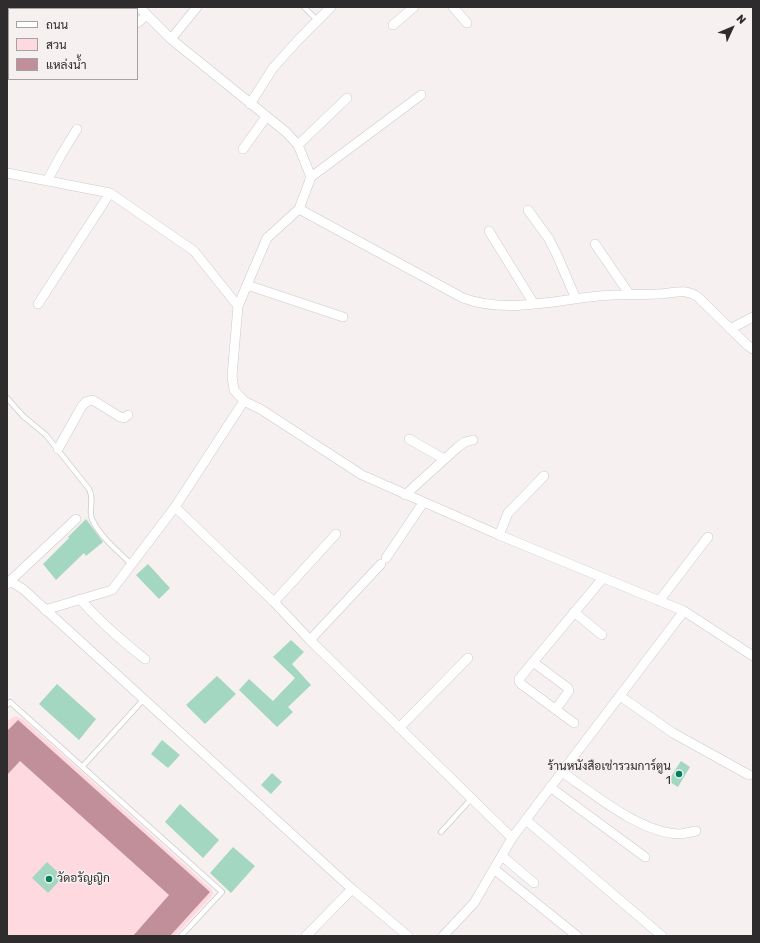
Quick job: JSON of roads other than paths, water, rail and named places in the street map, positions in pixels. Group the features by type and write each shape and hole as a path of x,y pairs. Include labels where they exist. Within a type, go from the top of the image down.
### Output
{"street":[{"path":"171,39 197,7"},
{"path":"250,104 274,68 299,39 331,7"},
{"path":"393,25 414,7"},
{"path":"453,7 467,23"},
{"path":"138,21 144,10 171,39 286,132 298,145 310,177"},
{"path":"421,95 310,177 299,209 267,238 238,306 232,376 234,390 244,401 262,410 362,475 405,495 684,611 753,656"},
{"path":"298,145 347,98"},
{"path":"243,149 266,117"},
{"path":"47,181 77,129"},
{"path":"7,173 110,193 194,251 238,306"},
{"path":"38,304 110,193"},
{"path":"299,209 463,298 476,303 494,306 534,304 600,296 660,294 684,291 691,292 753,349"},
{"path":"528,210 549,239 576,299"},
{"path":"489,231 534,304"},
{"path":"595,244 630,295"},
{"path":"247,285 343,317"},
{"path":"730,329 753,317"},
{"path":"58,449 82,406 86,402 92,400 120,417 124,418 128,415"},
{"path":"46,610 112,590 175,507 244,401"},
{"path":"409,439 444,459"},
{"path":"405,495 458,447 465,442 473,440"},
{"path":"500,535 508,513 544,476"},
{"path":"310,640 383,561 423,502"},
{"path":"175,507 274,602 310,640 512,838"},
{"path":"76,519 9,582 23,589 352,889 408,936"},
{"path":"274,602 336,534"},
{"path":"659,601 708,537"},
{"path":"574,723 519,681 519,679 602,578"},
{"path":"80,599 117,637 145,659"},
{"path":"443,936 474,904 512,838 684,611"},
{"path":"574,612 602,635"},
{"path":"399,728 468,658"},
{"path":"533,662 568,688 569,691 556,709"},
{"path":"620,696 673,733 749,775"},
{"path":"562,772 628,817 648,827 664,832 681,834 696,831"},
{"path":"550,788 645,857"},
{"path":"526,820 662,936"},
{"path":"502,856 534,883"},
{"path":"494,869 577,936"},
{"path":"306,936 352,889"}],"lane":[{"path":"304,7 317,20"},
{"path":"7,398 23,416 46,435 89,488 92,495 91,518 104,537 132,564"},
{"path":"83,766 143,700"},
{"path":"7,705 10,702 222,892 181,936"},
{"path":"441,832 472,798"}],"water":[{"path":"18,720 210,892 170,936 133,936 169,895 20,761 7,775 7,731"}],"place":[{"name":"ร้านหนังสือเช่ารวมการ์ตูน 1","path":"679,774"},
{"name":"วัดอรัญญิก","path":"49,879"}]}
